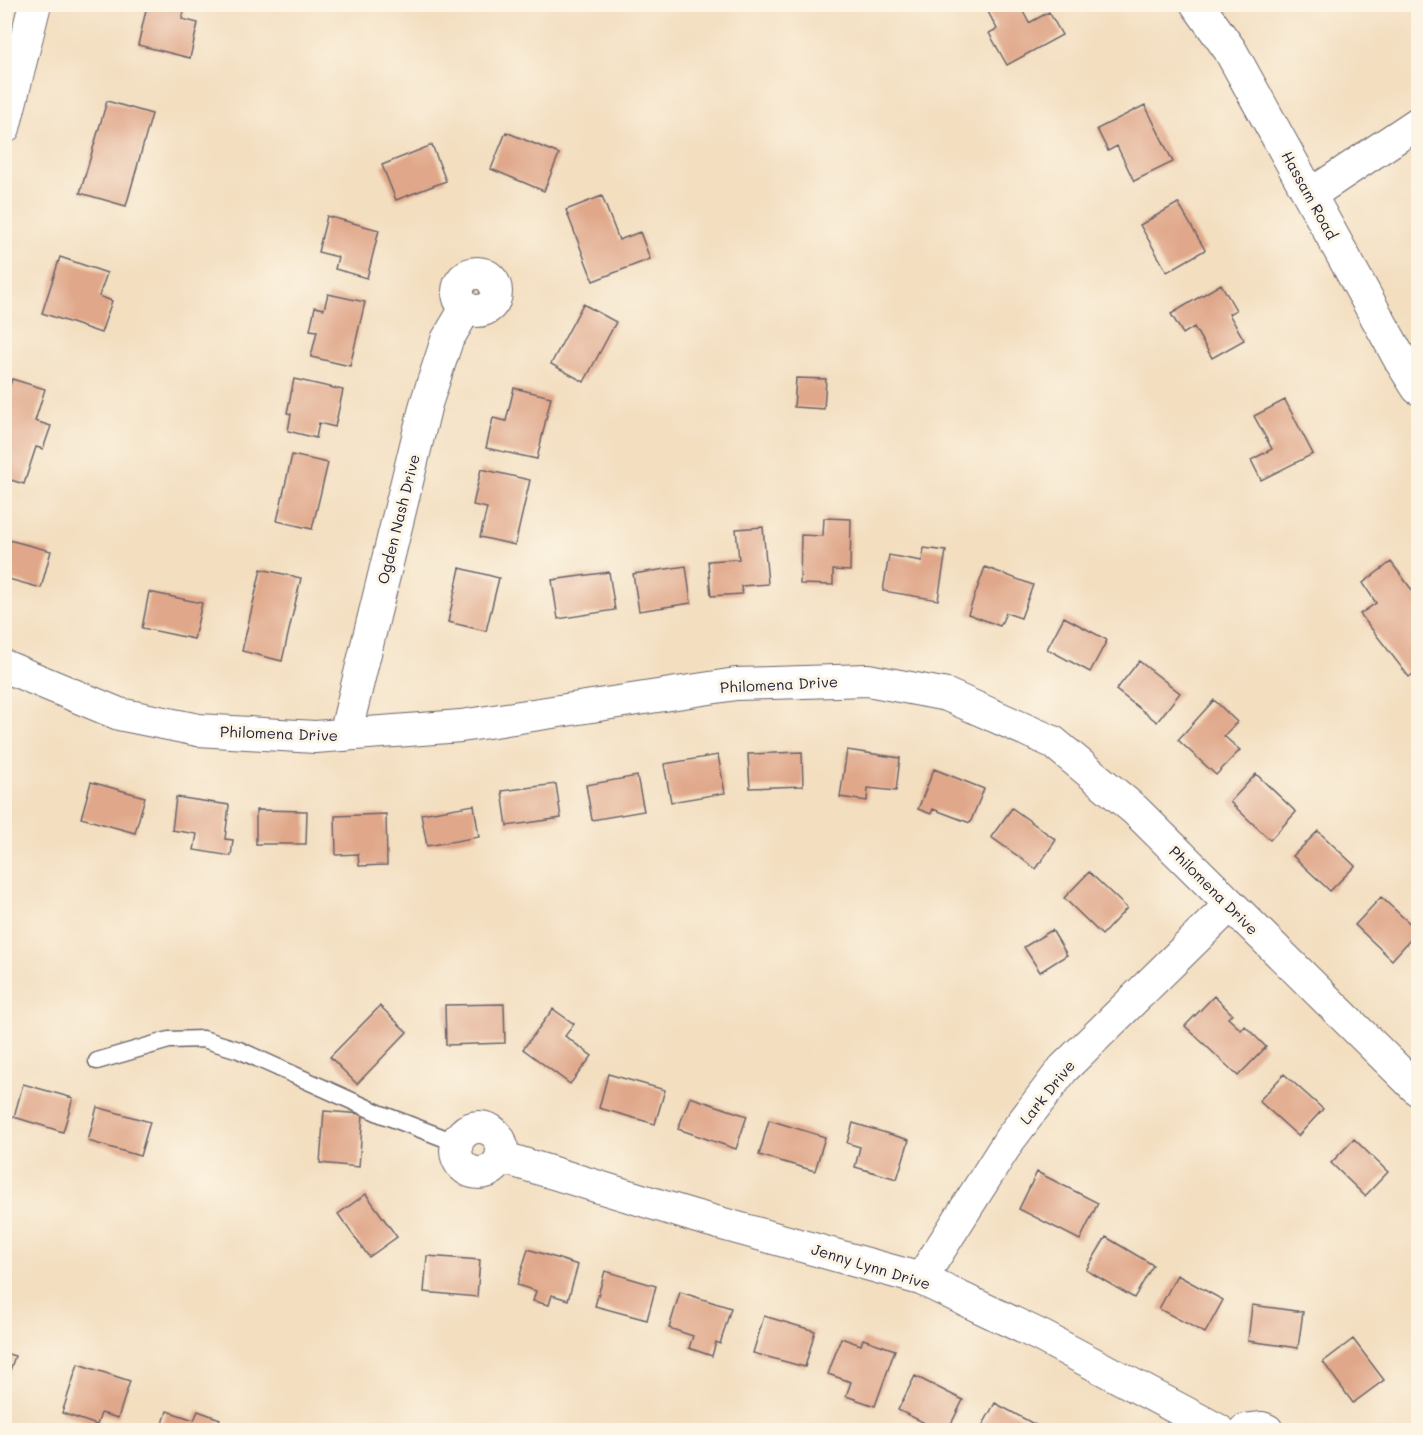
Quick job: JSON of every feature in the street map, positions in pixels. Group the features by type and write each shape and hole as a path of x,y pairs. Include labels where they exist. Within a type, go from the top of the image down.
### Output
{"street":[{"path":"4,128 35,4"},
{"name":"Hassam Road","path":"1197,4 1230,50 1401,361 1419,388"},
{"path":"1310,195 1419,123"},
{"name":"Ogden Nash Drive","path":"345,735 426,404 447,340 466,308"},
{"name":"Philomena Drive","path":"4,666 119,714 198,730 315,737 460,726 736,684 868,680 947,695 1053,742 1135,810 1419,1090"},
{"name":"Lark Drive","path":"921,1279 1010,1139 1063,1069 1230,905"},
{"name":"Jenny Lynn Drive","path":"457,1143 468,1129 486,1127 500,1139 501,1157 694,1216 921,1279 1041,1336 1218,1431"},
{"path":"1245,1431 1262,1428 1267,1431"}],"lane":[{"path":"97,1061 169,1040 203,1039 239,1050 381,1114 457,1143"}],"building":[{"path":"984,4 1019,4 1029,23 1049,12 1062,35 1007,65 989,33 997,29"},
{"path":"143,5 186,5 182,19 198,23 190,58 138,45 146,10 142,9"},
{"path":"107,101 152,114 126,206 80,193"},
{"path":"1145,105 1173,162 1134,181 1117,146 1108,151 1097,129"},
{"path":"506,132 559,154 544,191 491,169"},
{"path":"432,145 446,181 396,200 382,165"},
{"path":"602,196 619,240 640,232 650,259 593,281 566,210"},
{"path":"1178,203 1205,250 1167,272 1140,225"},
{"path":"327,216 379,230 367,278 335,269 338,257 318,252"},
{"path":"60,257 107,273 99,296 112,301 101,333 42,313"},
{"path":"1221,284 1236,310 1229,314 1244,340 1212,358 1194,327 1183,334 1171,314"},
{"path":"328,294 365,302 350,366 311,357 317,331 310,330 315,307 324,309"},
{"path":"583,304 616,322 584,382 551,364"},
{"path":"796,378 826,379 824,409 794,407"},
{"path":"12,379 45,389 35,421 51,426 43,449 36,447 24,484 4,478 4,403"},
{"path":"294,379 343,390 335,427 319,423 316,438 288,431 291,414 287,413"},
{"path":"514,388 551,397 537,459 486,448 493,418 506,421"},
{"path":"1285,400 1313,454 1261,480 1251,460 1272,449 1254,416"},
{"path":"292,455 328,463 312,529 277,521"},
{"path":"481,469 530,480 515,545 480,537 487,508 473,505"},
{"path":"824,518 851,519 850,571 833,570 833,585 800,584 801,535 823,536"},
{"path":"763,527 768,584 741,586 742,594 711,596 708,561 739,559 736,529"},
{"path":"5,539 51,551 41,588 5,578"},
{"path":"924,548 946,551 938,600 883,591 889,555 922,561"},
{"path":"1391,562 1418,598 1418,670 1409,677 1360,614 1376,603 1363,583"},
{"path":"686,566 691,603 639,611 633,574"},
{"path":"985,567 1033,585 1021,618 1006,613 1000,626 968,614"},
{"path":"460,568 499,578 486,631 448,622"},
{"path":"261,569 301,578 282,661 242,651"},
{"path":"609,572 615,610 558,619 552,580"},
{"path":"149,592 202,603 194,639 142,628"},
{"path":"1064,617 1107,640 1090,672 1047,649"},
{"path":"1139,661 1180,693 1157,722 1116,690"},
{"path":"1214,700 1237,722 1224,736 1240,750 1216,775 1178,740"},
{"path":"4,741 11,743 5,762 4,762"},
{"path":"847,750 900,758 896,791 868,788 867,801 840,797"},
{"path":"802,752 803,786 750,788 748,754"},
{"path":"718,755 725,793 671,802 664,764"},
{"path":"934,769 984,789 970,823 933,809 931,814 918,809"},
{"path":"1256,774 1296,812 1270,840 1230,802"},
{"path":"637,776 644,811 592,820 586,785"},
{"path":"91,782 145,797 135,833 81,818"},
{"path":"556,784 561,818 507,826 502,791"},
{"path":"176,797 229,805 225,839 233,840 231,856 194,850 197,834 172,830"},
{"path":"474,805 479,837 427,846 421,814"},
{"path":"1012,808 1056,840 1036,869 991,837"},
{"path":"256,810 307,811 306,844 256,844"},
{"path":"386,814 387,865 359,866 358,854 336,855 335,816"},
{"path":"1318,831 1355,866 1330,891 1293,856"},
{"path":"1089,872 1127,908 1102,935 1064,898"},
{"path":"1381,897 1418,931 1392,960 1355,925"},
{"path":"1052,930 1067,955 1040,972 1024,947"},
{"path":"1214,996 1232,1014 1228,1018 1241,1030 1245,1026 1266,1047 1238,1076 1185,1026"},
{"path":"504,1004 505,1043 446,1045 445,1005"},
{"path":"380,1006 407,1032 357,1084 330,1057"},
{"path":"553,1009 574,1024 565,1036 592,1056 570,1084 523,1049"},
{"path":"608,1074 665,1090 655,1124 599,1108"},
{"path":"1284,1074 1323,1109 1298,1136 1259,1101"},
{"path":"23,1084 73,1098 63,1132 14,1117"},
{"path":"690,1097 747,1116 736,1149 678,1129"},
{"path":"97,1107 150,1122 140,1156 88,1141"},
{"path":"324,1111 363,1114 359,1167 320,1163"},
{"path":"769,1120 825,1137 815,1171 759,1155"},
{"path":"853,1123 909,1140 897,1179 855,1167 860,1147 847,1143"},
{"path":"1354,1139 1388,1172 1365,1196 1331,1163"},
{"path":"1037,1172 1098,1203 1080,1240 1019,1209"},
{"path":"366,1194 397,1237 369,1257 338,1214"},
{"path":"1106,1237 1153,1265 1134,1298 1086,1270"},
{"path":"528,1249 578,1265 568,1300 552,1295 549,1305 533,1301 536,1291 517,1285"},
{"path":"427,1256 480,1260 477,1297 424,1292"},
{"path":"605,1271 656,1286 647,1320 595,1306"},
{"path":"1177,1275 1223,1300 1205,1333 1159,1309"},
{"path":"680,1292 731,1308 720,1344 716,1342 712,1356 689,1348 693,1336 669,1328"},
{"path":"1252,1305 1303,1312 1298,1348 1248,1341"},
{"path":"764,1316 815,1331 805,1367 753,1353"},
{"path":"841,1338 861,1345 863,1339 895,1350 875,1406 846,1396 851,1382 828,1374"},
{"path":"1353,1339 1384,1380 1353,1403 1323,1362"},
{"path":"4,1353 15,1356 5,1385 4,1385"},
{"path":"78,1364 130,1381 118,1418 101,1413 97,1425 62,1413"},
{"path":"915,1376 963,1400 948,1430 939,1430 898,1410"},
{"path":"995,1403 1045,1430 980,1430"},
{"path":"167,1411 194,1420 198,1411 220,1419 215,1430 161,1430"}]}
